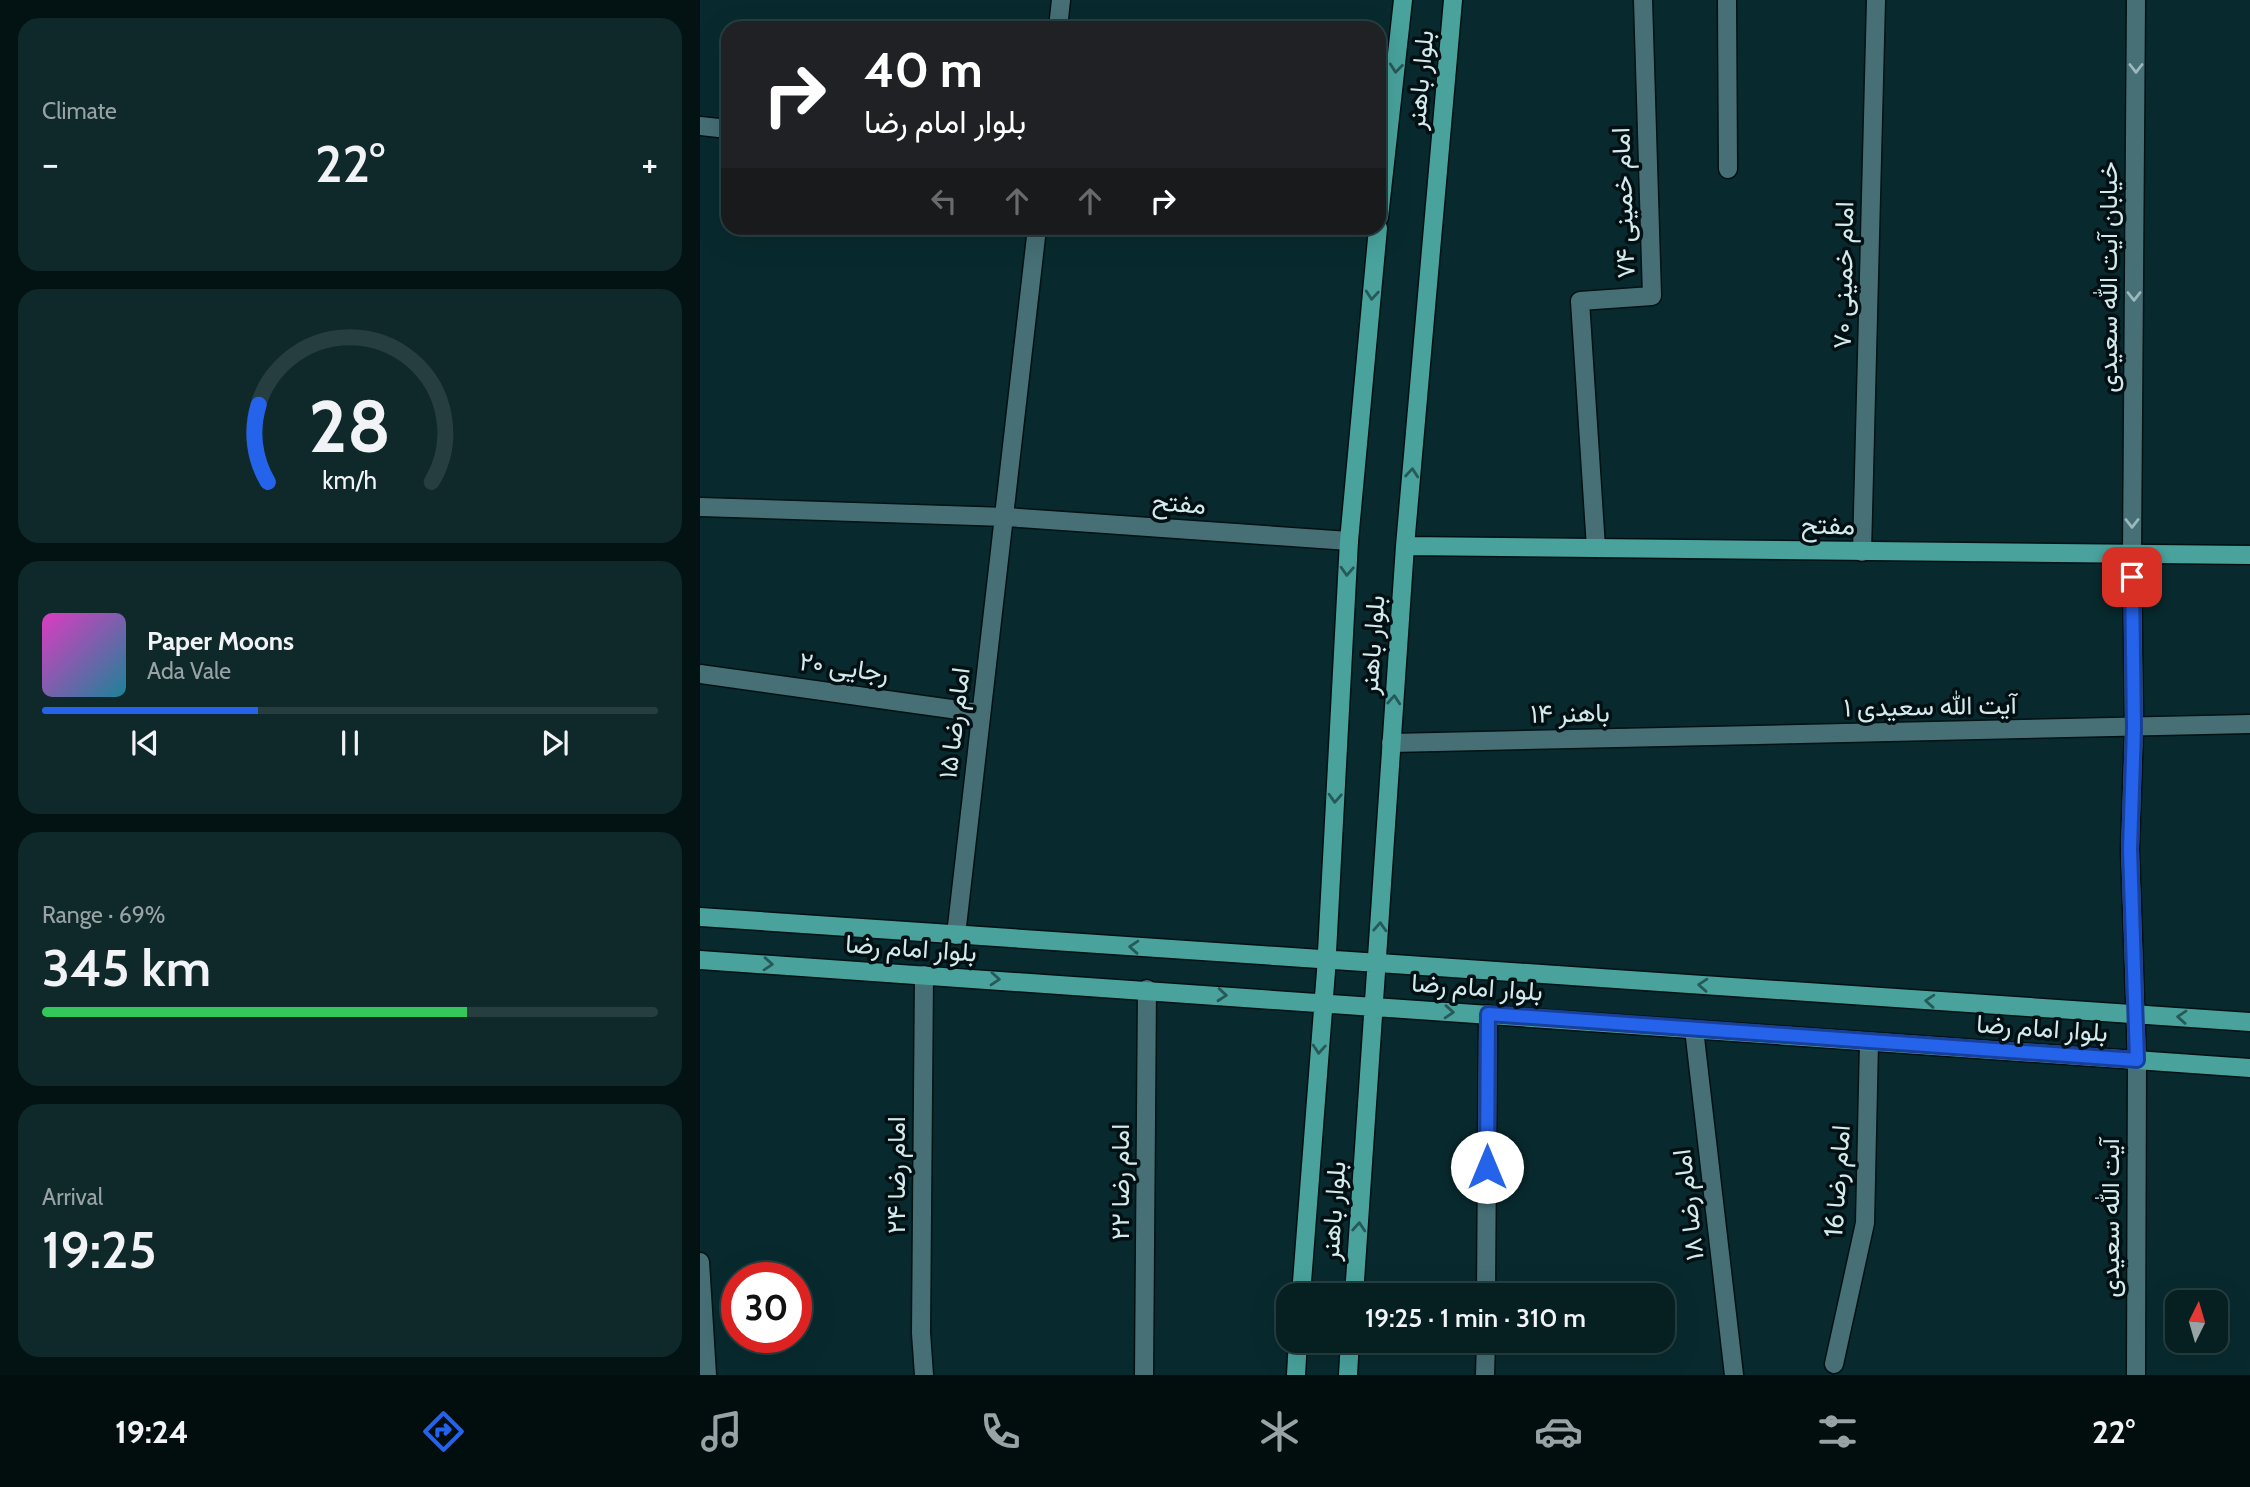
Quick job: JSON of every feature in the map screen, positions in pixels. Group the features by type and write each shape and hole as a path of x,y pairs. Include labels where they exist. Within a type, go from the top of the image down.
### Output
{"main road":[{"name":"بلوار باهنر","path":"1386,152 1403,0"},
{"name":"بلوار باهنر","path":"1355,1283 1405,546 1453,0"},
{"name":"بلوار باهنر","path":"1302,1283 1326,960 1349,541 1377,235"},
{"name":"مفتح","path":"1405,546 2250,555"},
{"name":"بلوار امام رضا","path":"700,917 2250,1022"},
{"name":"بلوار امام رضا","path":"700,960 1147,989 2250,1068"},
{"path":"1296,1375 1297,1353"},
{"path":"1348,1375 1349,1353"}],"street":[{"path":"1059,21 1061,0"},
{"name":"امام خمینی ۷۴","path":"1596,548 1580,301 1652,296 1643,0"},
{"path":"1727,0 1728,169"},
{"name":"امام خمینی ۷۰","path":"1862,552 1876,0"},
{"name":"خیابان آیت الله سعیدی","path":"2134,728 2132,555 2136,0"},
{"path":"700,126 721,128"},
{"path":"1006,517 1036,235"},
{"name":"مفتح","path":"700,507 1006,517 1349,541"},
{"name":"امام رضا ۱۵","path":"956,935 980,713 1006,517"},
{"name":"رجایی ۲۰","path":"700,674 980,713"},
{"name":"آیت الله سعیدی ۱","path":"1750,736 2250,724"},
{"path":"2134,728 2130,849 2136,1014"},
{"name":"باهنر ۱۴","path":"1391,743 1750,736"},
{"name":"امام رضا ۲۴","path":"924,975 921,1333 924,1375"},
{"name":"امام رضا ۲۲","path":"1143,1375 1147,989"},
{"path":"1486,1283 1488,1014"},
{"name":"آیت الله سعیدی","path":"2136,1014 2136,1375"},
{"name":"امام رضا ۱۸","path":"1694,1029 1734,1375"},
{"name":"امام رضا 16","path":"1834,1364 1865,1223 1869,1042"},
{"path":"700,1262 708,1375"},
{"path":"1485,1375 1486,1353"}],"route":[{"path":"1487,1167 1488,1014 2137,1060 2130,849 2134,728 2132,577"}]}
